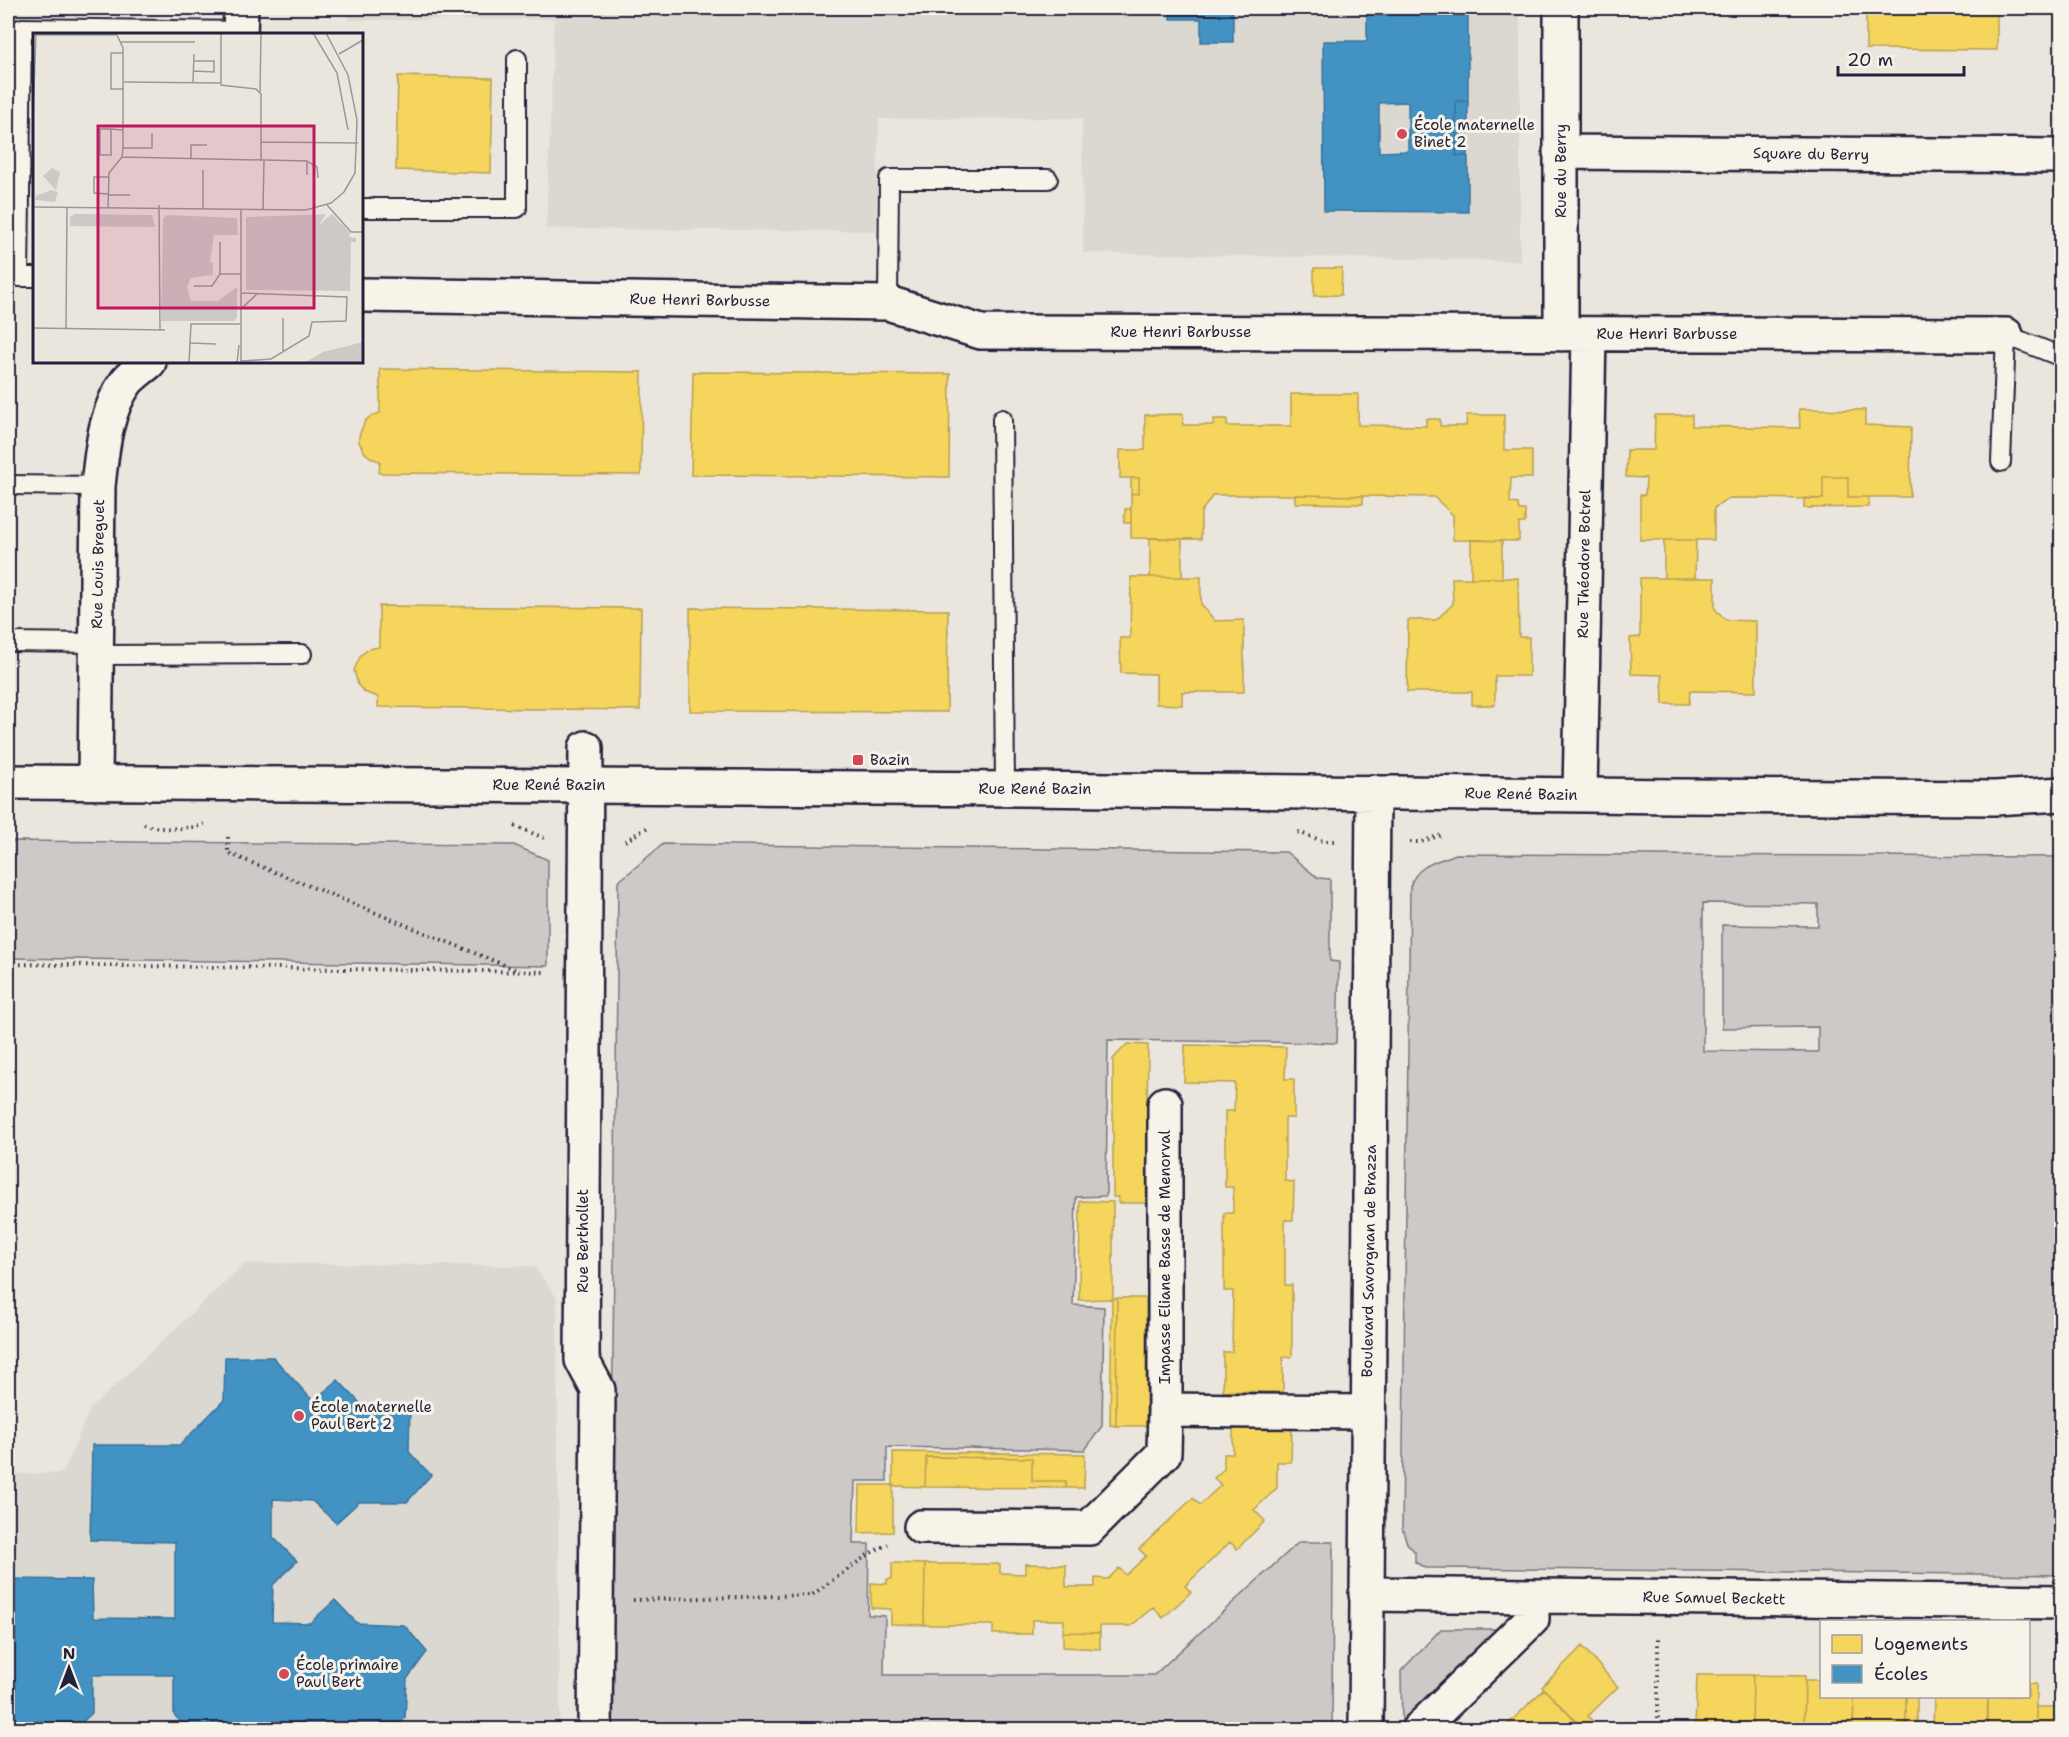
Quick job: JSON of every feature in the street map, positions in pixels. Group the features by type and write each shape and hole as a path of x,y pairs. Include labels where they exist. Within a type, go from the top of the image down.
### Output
{"street":[{"name":"Rue du Berry","path":"1561,8 1560,152 1575,334"},
{"name":"Square du Berry","path":"1560,152 2061,156"},
{"name":"Rue Henri Barbusse","path":"363,294 888,303 981,332 2006,335"},
{"name":"Rue Théodore Botrel","path":"1575,334 1580,794"},
{"name":"Rue Louis Breguet","path":"95,782 98,486 102,445 112,410 128,381 148,363"},
{"name":"Rue Berthollet","path":"586,748 582,1360 598,1390 595,1730"},
{"name":"Rue René Bazin","path":"8,782 1995,798 2061,794"},
{"name":"Boulevard Savorgnan de Brazza","path":"1366,1730 1373,792"},
{"name":"Impasse Eliane Basse de Menorval","path":"921,1527 1089,1528 1164,1453 1165,1104"},
{"path":"1165,1410 1367,1412"},
{"name":"Rue Samuel Beckett","path":"1366,1594 2061,1602"},
{"path":"1418,1730 1532,1619 1532,1597"}],"lane":[{"path":"33,277 19,277 22,28 124,32 240,24"},
{"path":"363,208 517,208 517,59"},
{"path":"888,303 889,179 1048,179"},
{"path":"2001,462 2006,335 2061,357"},
{"path":"1002,419 1005,789"},
{"path":"8,484 98,486"},
{"path":"8,642 97,649 302,654"}],"path":[{"path":"228,837 228,853 521,971"},
{"path":"8,964 584,972"},
{"path":"596,1601 813,1595 868,1554 921,1527"},
{"path":"1658,1634 1658,1730"}],"shaded area":[{"path":"348,8 1520,8 1520,261 1083,253 1082,118 879,119 876,231 546,229 554,19 348,20"},
{"path":"8,841 514,845 548,860 548,966 8,958"},
{"path":"663,844 1286,852 1318,878 1330,879 1330,961 1339,962 1337,1043 1108,1040 1106,1196 1076,1197 1073,1305 1104,1307 1102,1426 1085,1450 887,1447 887,1481 855,1481 853,1544 869,1544 868,1615 885,1616 884,1675 1154,1675 1299,1542 1333,1542 1332,1729 609,1730 618,882"},
{"path":"1456,854 2061,857 2061,1575 1425,1568 1415,1562 1415,1552 1407,1543 1402,1528 1410,887 1422,869","holes":["1703,903 1818,904 1818,926 1722,925 1722,1028 1818,1027 1818,1052 1703,1051"]},
{"path":"245,1263 534,1266 557,1298 560,1729 8,1729 8,1474 63,1473 90,1409"},
{"path":"1441,1629 1504,1629 1402,1728 1401,1671"}],"building: Logements":[{"path":"1866,8 1997,8 1997,50 1866,49"},
{"path":"398,76 493,78 491,173 396,170"},
{"path":"1314,268 1342,268 1341,295 1314,296"},
{"path":"380,369 642,372 641,475 379,473 380,461 365,453 359,442 359,436 365,421 380,413"},
{"path":"693,372 950,374 949,477 691,475"},
{"path":"1291,394 1358,394 1358,425 1426,426 1426,419 1440,419 1440,426 1466,426 1467,415 1504,415 1504,450 1532,450 1532,478 1511,478 1510,503 1518,504 1519,510 1525,510 1525,523 1519,523 1519,541 1453,540 1453,515 1434,497 1295,495 1213,495 1201,512 1201,539 1131,538 1131,494 1139,493 1139,478 1120,478 1120,450 1145,450 1145,415 1183,414 1183,425 1214,425 1214,419 1227,419 1227,426 1291,426"},
{"path":"1799,409 1865,410 1865,425 1911,427 1910,497 1848,497 1848,477 1823,477 1823,499 1730,498 1714,508 1714,540 1640,540 1640,495 1645,495 1646,478 1626,477 1627,450 1654,450 1655,415 1692,415 1692,426 1800,428"},
{"path":"1823,477 1848,477 1848,497 1869,497 1868,507 1804,508 1804,498 1823,499"},
{"path":"1131,478 1139,478 1139,493 1131,494"},
{"path":"1295,495 1363,496 1363,504 1295,503"},
{"path":"1125,509 1131,509 1131,523 1124,523"},
{"path":"1150,538 1182,539 1182,577 1150,577"},
{"path":"1471,540 1502,541 1502,578 1471,578"},
{"path":"1664,540 1696,540 1695,578 1664,578"},
{"path":"1131,577 1201,577 1201,604 1215,621 1244,620 1244,692 1182,692 1182,705 1156,704 1156,674 1121,673 1120,638 1130,638"},
{"path":"1452,578 1518,578 1519,637 1529,637 1529,676 1495,676 1495,705 1472,705 1472,692 1407,692 1408,620 1436,620 1453,604"},
{"path":"1640,578 1715,578 1715,609 1726,620 1756,621 1756,692 1690,691 1689,704 1663,704 1662,675 1631,674 1630,638 1640,637"},
{"path":"379,606 641,608 640,710 378,707 378,697 364,692 358,685 354,670 361,655 369,649 379,647"},
{"path":"690,608 948,610 947,712 690,711"},
{"path":"1127,1044 1148,1045 1146,1203 1118,1203 1118,1197 1113,1197 1113,1059"},
{"path":"1185,1045 1286,1047 1285,1079 1294,1079 1294,1118 1285,1118 1285,1181 1294,1182 1293,1220 1285,1220 1285,1285 1292,1285 1292,1357 1283,1357 1283,1392 1223,1391 1223,1352 1232,1352 1233,1291 1224,1291 1224,1213 1233,1213 1233,1187 1225,1187 1225,1111 1234,1111 1235,1083 1184,1082"},
{"path":"1080,1201 1113,1202 1113,1298 1117,1298 1116,1426 1110,1425 1112,1299 1079,1300"},
{"path":"1117,1298 1146,1298 1146,1426 1116,1426"},
{"path":"1233,1423 1292,1424 1291,1462 1277,1462 1277,1488 1254,1510 1265,1521 1237,1549 1230,1542 1185,1586 1191,1592 1163,1618 1153,1607 1131,1626 1100,1626 1100,1633 1063,1632 1064,1620 1032,1620 1032,1634 993,1634 993,1625 924,1625 925,1564 1000,1564 1000,1573 1025,1574 1025,1564 1066,1565 1066,1587 1095,1587 1095,1578 1108,1579 1119,1568 1126,1575 1146,1556 1139,1549 1193,1498 1200,1505 1221,1485 1214,1478 1224,1469 1224,1454 1233,1454"},
{"path":"893,1452 1085,1454 1084,1488 1066,1488 1066,1481 1032,1481 1032,1458 926,1457 925,1487 893,1486"},
{"path":"926,1457 1032,1458 1032,1481 1066,1481 1066,1488 925,1487"},
{"path":"860,1485 893,1485 893,1532 859,1533"},
{"path":"892,1563 925,1564 924,1625 891,1624 891,1609 871,1608 871,1583 887,1584 887,1579 892,1579"},
{"path":"1063,1632 1100,1633 1100,1649 1063,1647"},
{"path":"1582,1646 1618,1687 1588,1716 1595,1724 1589,1730 1584,1730 1542,1687"},
{"path":"1697,1675 1753,1675 1752,1730 1740,1730 1740,1727 1695,1727"},
{"path":"1753,1675 1805,1676 1804,1729 1752,1730"},
{"path":"1805,1680 1820,1680 1820,1698 1854,1698 1853,1730 1804,1730"},
{"path":"2030,1684 2036,1684 2036,1730 1988,1730 1988,1698 2030,1698"},
{"path":"1544,1689 1582,1727 1580,1730 1515,1730 1509,1723"},
{"path":"1854,1698 1906,1698 1906,1730 1853,1730"},
{"path":"1906,1698 1917,1698 1917,1730 1906,1729"},
{"path":"1934,1698 1988,1698 1987,1730 1933,1730"},
{"path":"2036,1707 2062,1707 2062,1730 2036,1730"}],"building: Écoles":[{"path":"1170,8 1233,8 1233,42 1201,42 1201,19 1170,19"},
{"path":"1367,8 1468,8 1468,101 1456,101 1456,156 1468,156 1468,212 1324,211 1323,41 1367,41","holes":["1408,102 1408,151 1379,152 1379,103"]},
{"path":"1456,101 1468,101 1468,156 1456,156"},
{"path":"225,1357 273,1357 313,1401 338,1380 362,1405 410,1406 409,1452 431,1475 407,1502 359,1502 336,1523 312,1501 273,1499 273,1537 297,1561 273,1585 272,1622 310,1623 335,1600 357,1623 404,1625 427,1652 407,1679 405,1718 393,1730 366,1730 356,1720 346,1730 189,1730 174,1715 174,1675 92,1675 92,1713 74,1730 8,1730 8,1579 92,1580 93,1618 175,1619 175,1542 90,1540 92,1445 180,1445 224,1400"}],"place":[{"name":"École maternelle Binet 2","path":"1402,134"},
{"name":"Bazin","path":"858,760"},
{"name":"École maternelle Paul Bert 2","path":"299,1416"},
{"name":"École primaire Paul Bert","path":"284,1674"}]}
